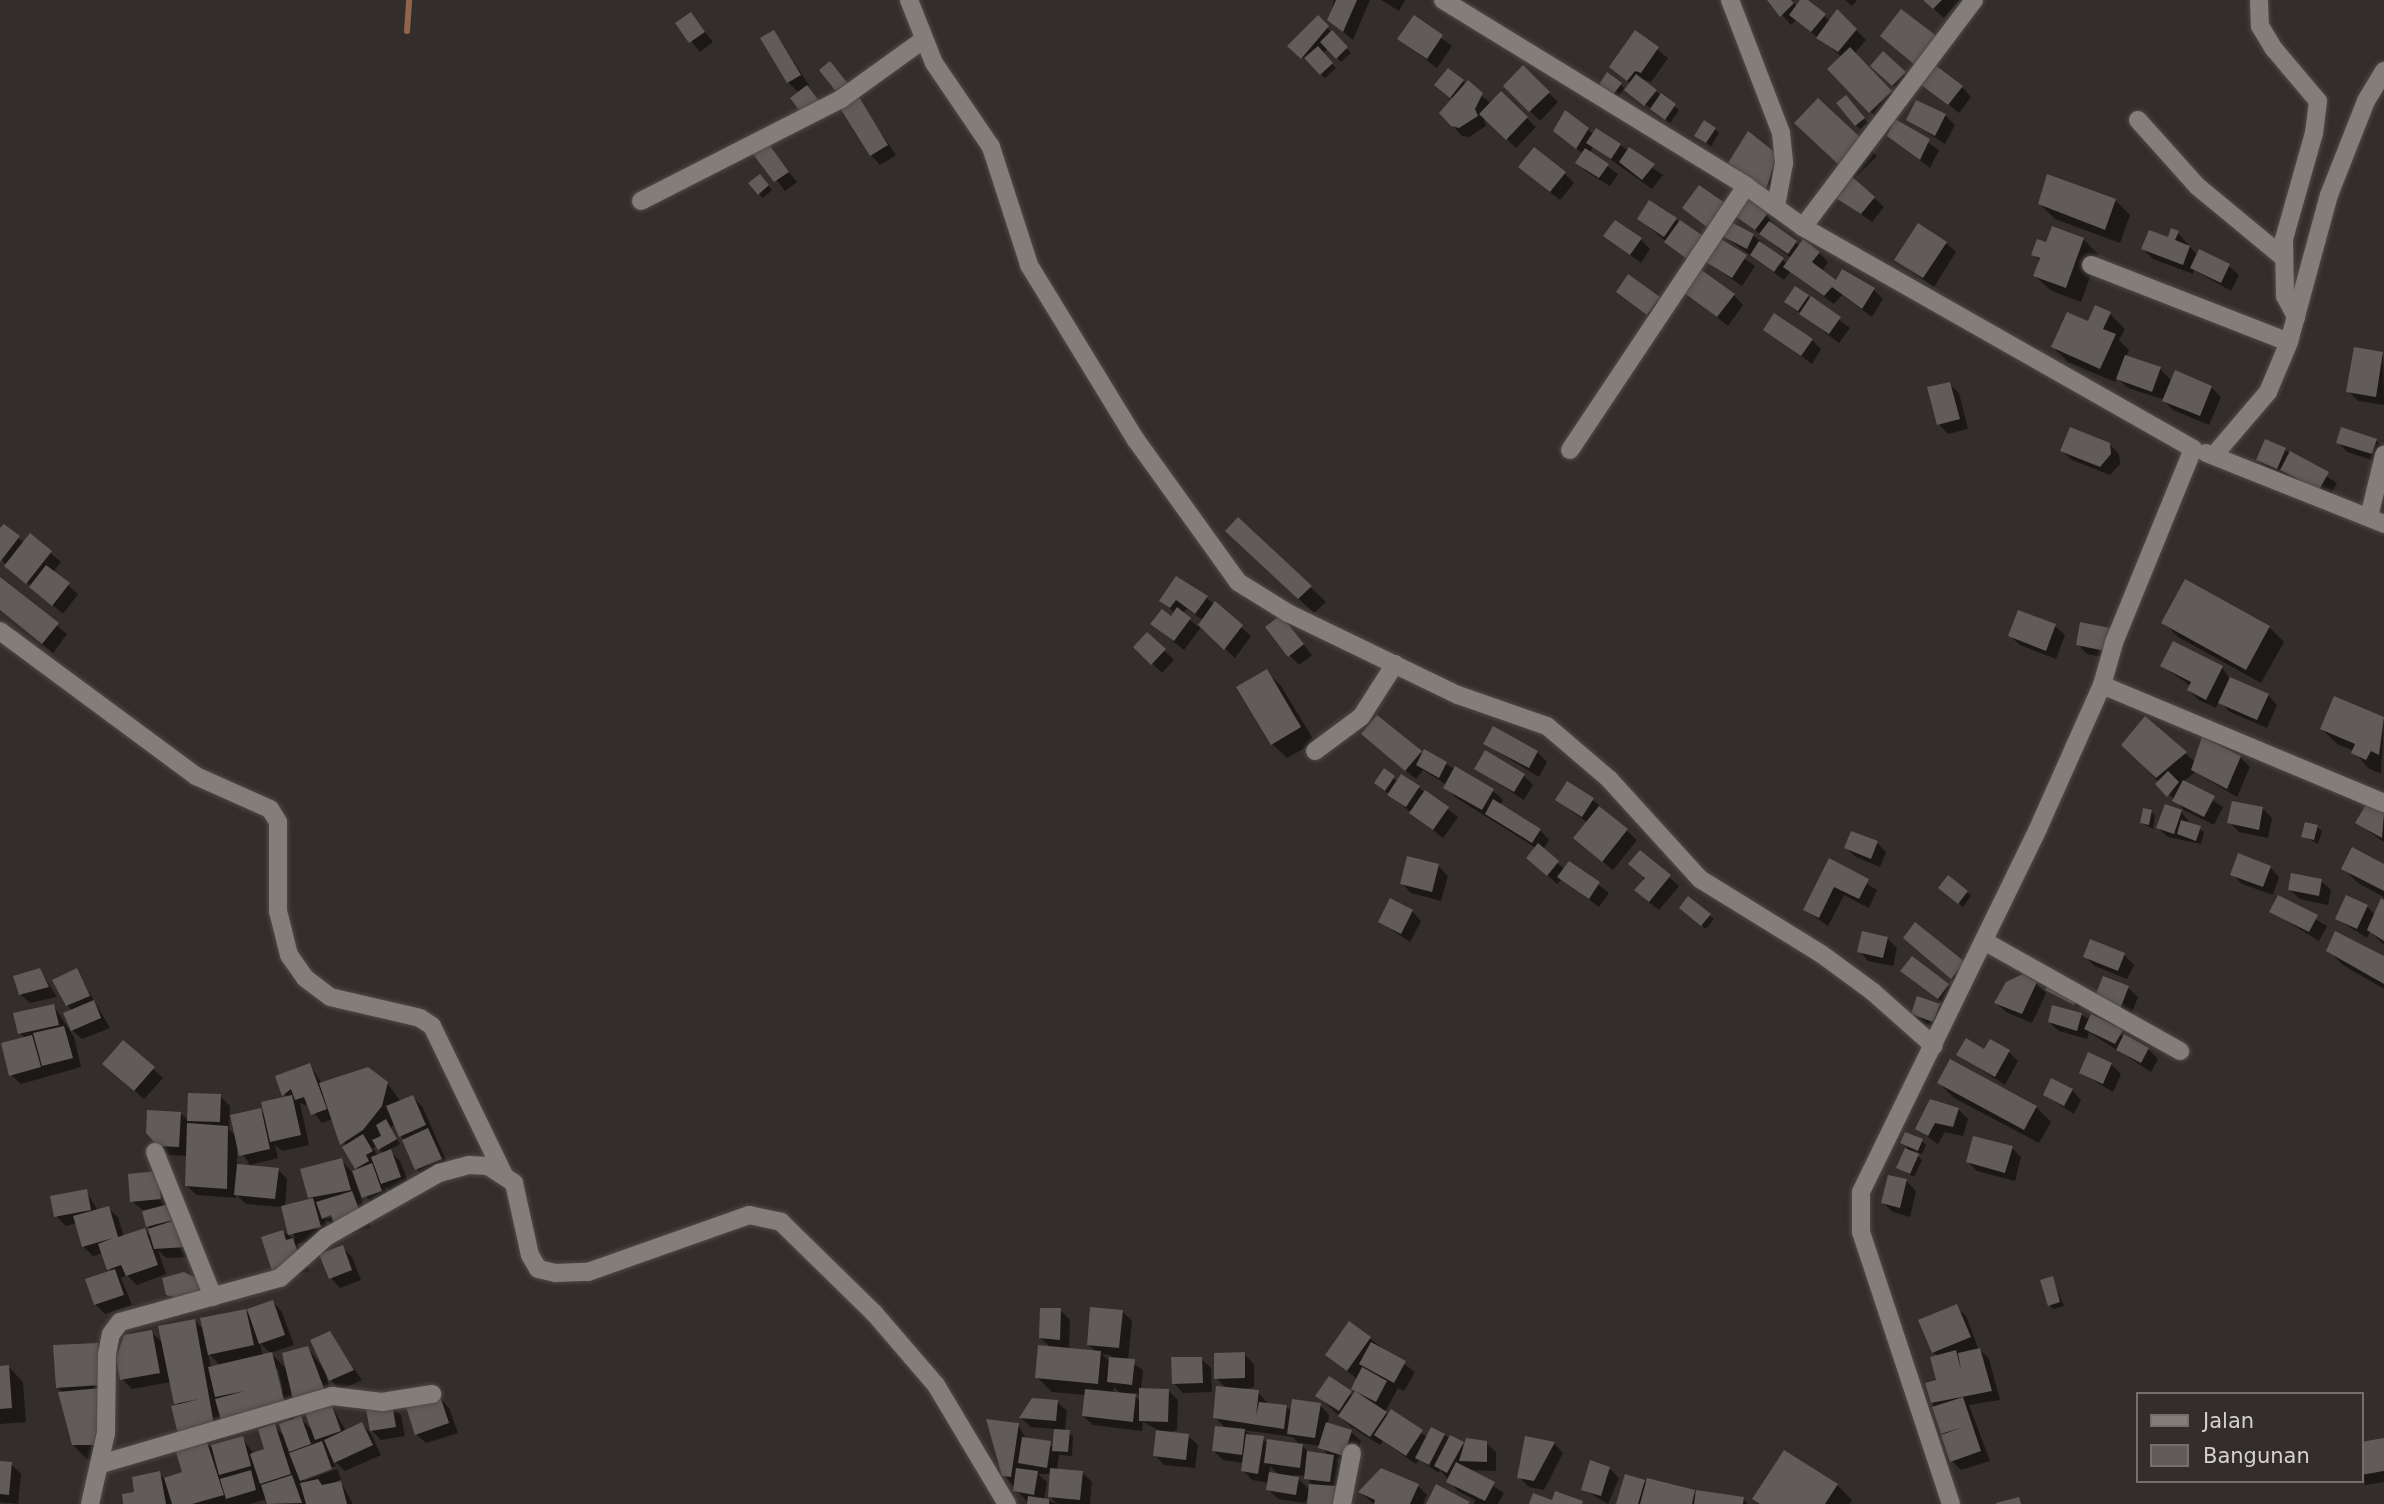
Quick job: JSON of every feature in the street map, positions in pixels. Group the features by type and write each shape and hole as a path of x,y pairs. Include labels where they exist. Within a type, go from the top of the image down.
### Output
{"street":[{"path":"909,0 923,40 990,147 1029,265 1136,440 1238,582 1287,613 1458,695 1547,726 1609,779 1673,854 1700,879 1820,953 1873,992 1934,1046"},
{"path":"1443,0 1746,186 1803,227 2193,449 2214,454 2376,520 2384,455"},
{"path":"1730,0 1781,132 1784,163 1776,206"},
{"path":"1803,227 1974,0"},
{"path":"2259,0 2260,26 2274,50 2318,101 2314,133 2284,239 2285,296 2296,317"},
{"path":"641,201 841,99 923,40"},
{"path":"2214,454 2268,392 2289,342 2329,195 2366,101 2384,71"},
{"path":"2138,120 2197,186 2284,258"},
{"path":"1570,450 1746,186"},
{"path":"2091,265 2289,342"},
{"path":"1951,1504 1888,1323 1860,1223 1861,1192 1984,941 2102,685 2114,643 2193,449"},
{"path":"0,631 196,776 270,810 278,822 278,911 289,955 305,978 330,997 420,1018 432,1026 443,1041 503,1173"},
{"path":"1315,751 1361,717 1395,664"},
{"path":"2102,685 2384,803"},
{"path":"1984,941 2180,1051"},
{"path":"155,1153 213,1297"},
{"path":"90,1504 102,1464 111,1334 120,1322 280,1278 326,1237 439,1173 469,1165 488,1166 503,1173 514,1183 521,1200 530,1255 538,1269 555,1273 588,1272 749,1215 780,1222 874,1313 936,1385 1007,1504"},
{"path":"102,1464 332,1396 382,1402 432,1394"},
{"path":"1342,1504 1352,1453"}],"building":[{"path":"1336,0 1357,0 1343,32 1327,20"},
{"path":"1767,0 1791,0 1794,3 1780,17"},
{"path":"1800,0 1808,0 1826,14 1811,32 1789,15"},
{"path":"1923,0 1942,0 1933,9"},
{"path":"1837,9 1857,29 1838,52 1816,38"},
{"path":"1901,9 1938,37 1915,65 1880,36"},
{"path":"691,12 705,32 689,43 675,23"},
{"path":"1318,15 1329,26 1301,59 1287,46"},
{"path":"1414,15 1443,35 1427,59 1397,39"},
{"path":"774,30 801,75 787,83 760,38"},
{"path":"1332,30 1348,47 1336,59 1320,42"},
{"path":"1635,30 1659,47 1641,73 1635,71 1627,81 1609,67"},
{"path":"1318,46 1333,63 1320,75 1304,58"},
{"path":"1850,47 1892,91 1869,113 1827,69"},
{"path":"1883,51 1906,72 1892,86 1870,66"},
{"path":"830,61 849,85 838,94 819,70"},
{"path":"1523,65 1550,92 1529,112 1503,86"},
{"path":"1935,65 1963,86 1948,105 1920,84"},
{"path":"1448,68 1464,80 1450,98 1434,85"},
{"path":"1607,72 1622,83 1612,96 1598,86"},
{"path":"1636,74 1657,90 1644,106 1624,90"},
{"path":"1468,80 1483,93 1475,109 1478,116 1459,128 1451,126 1439,113"},
{"path":"807,85 819,101 802,114 790,98"},
{"path":"1501,91 1528,117 1506,140 1479,114"},
{"path":"1661,93 1676,104 1665,120 1650,109"},
{"path":"1846,95 1865,118 1855,126 1836,103"},
{"path":"859,97 888,145 870,156 840,108"},
{"path":"1818,98 1863,140 1839,165 1794,123"},
{"path":"1916,100 1946,114 1935,136 1906,120"},
{"path":"1565,110 1589,128 1576,149 1553,131"},
{"path":"1895,119 1930,139 1920,160 1887,136"},
{"path":"1704,120 1716,128 1706,143 1694,136"},
{"path":"1596,128 1621,144 1611,159 1586,143"},
{"path":"1748,131 1777,154 1766,190 1728,163"},
{"path":"765,139 789,172 774,182 750,150"},
{"path":"1534,147 1566,172 1550,192 1518,167"},
{"path":"1629,147 1655,164 1642,180 1619,162"},
{"path":"1585,148 1609,164 1599,178 1575,163"},
{"path":"760,174 769,185 758,195 748,183"},
{"path":"2047,174 2116,199 2105,230 2038,204"},
{"path":"1850,175 1875,197 1861,214 1834,197"},
{"path":"1699,185 1725,203 1708,228 1682,208"},
{"path":"1748,199 1768,213 1755,230 1735,216"},
{"path":"1649,200 1677,218 1664,237 1637,219"},
{"path":"1615,220 1642,238 1630,255 1603,236"},
{"path":"1680,220 1703,236 1687,259 1664,242"},
{"path":"1727,220 1754,234 1747,249 1720,235"},
{"path":"1769,221 1797,241 1788,254 1759,234"},
{"path":"1918,223 1947,242 1923,278 1894,260"},
{"path":"2052,226 2084,238 2066,288 2033,276 2040,258 2031,255 2037,239 2046,242"},
{"path":"2171,228 2179,231 2175,240 2190,246 2183,265 2141,249 2149,230 2168,237"},
{"path":"1716,236 1747,255 1732,278 1701,259"},
{"path":"1803,239 1820,252 1812,262 1836,280 1842,269 1875,288 1862,309 1832,287 1824,296 1783,267"},
{"path":"1759,241 1784,258 1774,272 1750,255"},
{"path":"2199,249 2230,264 2221,283 2190,268"},
{"path":"1700,269 1735,294 1717,317 1683,292"},
{"path":"1628,274 1660,297 1647,315 1616,292"},
{"path":"1795,286 1809,295 1798,311 1784,302"},
{"path":"1811,296 1841,317 1829,334 1799,314"},
{"path":"2095,305 2111,312 2103,329 2116,334 2100,369 2051,347 2067,312 2088,321"},
{"path":"1774,313 1813,339 1801,356 1763,330"},
{"path":"2354,347 2383,352 2376,397 2346,392"},
{"path":"2125,355 2161,367 2152,392 2116,379"},
{"path":"2175,370 2212,386 2200,416 2162,401"},
{"path":"1950,382 1960,419 1937,425 1927,387"},
{"path":"2070,427 2110,443 2111,454 2100,467 2060,451"},
{"path":"2341,427 2377,439 2372,454 2336,443"},
{"path":"2265,439 2286,448 2277,469 2256,460"},
{"path":"2290,451 2329,472 2319,490 2280,470"},
{"path":"1238,517 1312,586 1298,599 1225,531"},
{"path":"4,524 20,536 0,562 0,528"},
{"path":"30,533 52,551 26,584 4,566"},
{"path":"46,565 70,583 52,606 29,587"},
{"path":"1176,576 1208,596 1195,614 1176,600 1170,608 1159,601"},
{"path":"0,577 59,623 42,644 0,610"},
{"path":"2185,579 2270,626 2246,670 2161,623"},
{"path":"1215,601 1243,625 1224,650 1198,625"},
{"path":"1177,607 1191,618 1174,641 1150,624 1162,609 1171,616"},
{"path":"2018,610 2056,624 2046,651 2008,636"},
{"path":"1281,615 1304,644 1288,657 1265,627"},
{"path":"2080,622 2115,629 2110,652 2076,645"},
{"path":"1147,632 1166,649 1151,665 1133,647"},
{"path":"2173,641 2223,666 2206,700 2187,690 2191,682 2160,666"},
{"path":"1267,669 1301,727 1271,745 1236,687"},
{"path":"2230,677 2269,694 2257,720 2218,703"},
{"path":"2334,696 2384,717 2379,755 2371,751 2366,760 2351,753 2355,744 2320,729"},
{"path":"1377,715 1422,751 1405,771 1361,734"},
{"path":"2145,716 2187,752 2156,778 2121,745"},
{"path":"1493,726 1538,751 1529,768 1483,744"},
{"path":"2202,737 2241,756 2227,789 2191,770"},
{"path":"1424,749 1447,762 1439,778 1416,765"},
{"path":"1485,750 1525,774 1514,792 1474,769"},
{"path":"1455,766 1494,789 1482,810 1443,788"},
{"path":"1384,768 1395,776 1385,791 1374,783"},
{"path":"2168,771 2179,782 2167,797 2155,784"},
{"path":"1401,774 1420,786 1406,807 1387,795"},
{"path":"2183,780 2215,796 2204,817 2172,801"},
{"path":"1567,781 1594,798 1582,817 1555,800"},
{"path":"1425,790 1449,807 1433,830 1409,813"},
{"path":"1493,799 1541,829 1532,843 1485,814"},
{"path":"2232,801 2263,807 2259,830 2227,823"},
{"path":"2367,803 2384,813 2382,838 2355,823"},
{"path":"2165,804 2182,810 2174,834 2156,828"},
{"path":"1599,806 1628,829 1602,862 1573,838"},
{"path":"2143,808 2152,810 2149,825 2140,823"},
{"path":"2181,820 2201,826 2196,841 2177,834"},
{"path":"2305,822 2318,825 2314,840 2301,837"},
{"path":"1851,831 1878,841 1871,859 1844,848"},
{"path":"1538,843 1559,861 1547,876 1526,858"},
{"path":"2352,847 2384,864 2384,891 2341,869"},
{"path":"1640,850 1671,875 1649,902 1634,890 1645,878 1628,864"},
{"path":"2238,853 2271,866 2263,887 2230,875"},
{"path":"1407,856 1439,864 1432,892 1400,884"},
{"path":"1829,858 1869,879 1859,899 1834,887 1819,918 1803,910"},
{"path":"1569,861 1600,882 1589,899 1557,877"},
{"path":"2291,873 2322,879 2319,896 2288,890"},
{"path":"1948,875 1968,891 1958,904 1938,888"},
{"path":"2278,895 2318,915 2309,932 2269,912"},
{"path":"2346,895 2368,905 2357,929 2335,919"},
{"path":"1688,896 1711,914 1701,926 1679,908"},
{"path":"1390,898 1413,910 1401,934 1378,922"},
{"path":"2381,898 2384,900 2384,941 2367,930"},
{"path":"1915,922 1965,962 1951,979 1903,938"},
{"path":"1862,931 1888,937 1883,958 1857,952"},
{"path":"2335,931 2384,956 2384,984 2326,951"},
{"path":"2090,939 2125,953 2118,971 2083,957"},
{"path":"1912,956 1949,984 1938,999 1900,971"},
{"path":"40,968 49,987 19,995 13,976"},
{"path":"77,968 90,996 66,1006 52,980"},
{"path":"2023,974 2037,982 2022,1014 1994,1003 2006,982"},
{"path":"2103,976 2129,986 2120,1009 2094,999"},
{"path":"2050,981 2079,996 2074,1005 2045,990"},
{"path":"1917,996 1940,1004 1933,1022 1911,1014"},
{"path":"94,1000 101,1018 71,1031 63,1013"},
{"path":"54,1004 59,1025 18,1034 13,1013"},
{"path":"2052,1005 2082,1013 2077,1031 2048,1022"},
{"path":"2091,1014 2123,1030 2115,1044 2084,1029"},
{"path":"64,1026 73,1058 42,1066 33,1033"},
{"path":"2124,1034 2149,1048 2141,1063 2116,1050"},
{"path":"32,1035 41,1067 9,1076 1,1043"},
{"path":"1966,1038 1984,1049 1990,1039 2010,1050 1995,1077 1956,1055"},
{"path":"123,1040 155,1067 134,1091 102,1064"},
{"path":"2088,1052 2112,1063 2103,1084 2079,1073"},
{"path":"1950,1059 2037,1106 2024,1130 1937,1083"},
{"path":"310,1063 327,1109 311,1115 304,1097 295,1100 291,1089 282,1096 275,1076"},
{"path":"368,1067 388,1082 382,1106 363,1130 340,1145 319,1083"},
{"path":"2051,1078 2073,1089 2064,1106 2043,1095"},
{"path":"188,1093 221,1094 220,1122 187,1121"},
{"path":"292,1095 301,1135 270,1142 261,1102"},
{"path":"413,1095 426,1125 399,1137 386,1106"},
{"path":"1930,1099 1959,1108 1953,1127 1935,1123 1928,1136 1915,1129"},
{"path":"261,1108 270,1149 239,1156 230,1115"},
{"path":"147,1110 181,1112 179,1147 158,1146 146,1133"},
{"path":"386,1119 397,1139 378,1150 372,1140 381,1136 376,1125"},
{"path":"187,1123 228,1126 227,1189 185,1186"},
{"path":"428,1128 442,1159 415,1170 402,1140"},
{"path":"1905,1132 1923,1139 1918,1151 1900,1143"},
{"path":"363,1134 373,1151 366,1155 369,1161 355,1169 342,1147"},
{"path":"1973,1136 2013,1146 2005,1173 1966,1162"},
{"path":"1905,1148 1919,1154 1910,1174 1896,1168"},
{"path":"391,1149 401,1177 381,1184 371,1157"},
{"path":"342,1158 351,1190 308,1198 300,1169"},
{"path":"372,1163 382,1191 362,1198 352,1171"},
{"path":"237,1164 279,1168 275,1199 234,1195"},
{"path":"158,1171 161,1199 130,1202 128,1174"},
{"path":"1888,1175 1907,1179 1900,1208 1881,1203"},
{"path":"87,1189 91,1210 54,1217 50,1196"},
{"path":"352,1191 362,1217 335,1227 331,1215 322,1219 316,1202"},
{"path":"313,1198 321,1227 288,1235 281,1206"},
{"path":"169,1204 173,1220 146,1227 142,1211"},
{"path":"109,1206 118,1237 145,1228 158,1265 126,1276 121,1265 107,1270 98,1244 113,1238 82,1247 73,1216"},
{"path":"178,1219 187,1247 154,1249 148,1229"},
{"path":"283,1230 286,1240 293,1238 301,1262 272,1271 261,1237"},
{"path":"343,1245 352,1270 329,1279 319,1254"},
{"path":"115,1269 124,1295 94,1305 85,1279"},
{"path":"184,1272 204,1282 208,1295 186,1300 166,1295 162,1278"},
{"path":"2053,1276 2060,1302 2048,1306 2040,1280"},
{"path":"273,1300 285,1335 259,1344 247,1309"},
{"path":"1957,1304 1971,1337 1932,1353 1918,1320"},
{"path":"1090,1307 1123,1310 1119,1348 1087,1345"},
{"path":"1040,1308 1061,1308 1060,1340 1039,1338"},
{"path":"246,1309 254,1345 208,1355 200,1318"},
{"path":"195,1319 215,1430 179,1438 171,1406 200,1399 174,1404 158,1326"},
{"path":"1349,1321 1371,1337 1347,1371 1325,1355"},
{"path":"152,1330 160,1373 120,1380 116,1358 124,1335"},
{"path":"330,1331 354,1370 329,1381 310,1340"},
{"path":"1371,1342 1406,1361 1394,1383 1359,1364"},
{"path":"98,1343 101,1385 56,1388 53,1345"},
{"path":"1038,1345 1101,1351 1098,1384 1035,1378"},
{"path":"308,1346 325,1391 293,1400 282,1353"},
{"path":"1980,1348 1992,1391 1931,1403 1925,1383 1936,1380 1930,1357 1956,1350 1961,1370 1958,1353"},
{"path":"272,1352 286,1408 222,1424 215,1399 245,1391 215,1397 208,1367"},
{"path":"1245,1352 1245,1378 1214,1379 1214,1353"},
{"path":"1109,1357 1135,1359 1132,1385 1107,1382"},
{"path":"1171,1357 1202,1357 1203,1383 1172,1384"},
{"path":"9,1365 12,1408 0,1409 0,1366"},
{"path":"1362,1367 1387,1381 1376,1402 1351,1389"},
{"path":"1329,1376 1352,1391 1339,1411 1315,1396"},
{"path":"1216,1386 1259,1390 1256,1416 1259,1402 1287,1405 1284,1429 1213,1418"},
{"path":"101,1388 96,1445 72,1445 58,1392"},
{"path":"1139,1388 1169,1389 1168,1422 1139,1421"},
{"path":"1085,1389 1136,1394 1133,1422 1082,1416"},
{"path":"1355,1391 1387,1412 1370,1437 1338,1416"},
{"path":"440,1396 449,1423 415,1435 406,1407"},
{"path":"1963,1397 1981,1451 1950,1462 1941,1435 1963,1427 1941,1434 1932,1407"},
{"path":"1032,1398 1058,1400 1056,1421 1019,1418"},
{"path":"1292,1399 1321,1403 1315,1438 1287,1434"},
{"path":"331,1403 341,1431 315,1440 305,1413"},
{"path":"392,1403 396,1427 370,1431 366,1409"},
{"path":"1391,1409 1423,1430 1406,1456 1374,1435"},
{"path":"301,1416 311,1444 289,1452 279,1424"},
{"path":"986,1419 1019,1423 1011,1477 1002,1476"},
{"path":"362,1422 373,1445 334,1463 324,1440"},
{"path":"1326,1422 1352,1430 1344,1456 1318,1448"},
{"path":"275,1424 291,1474 260,1484 250,1454 264,1449 258,1429"},
{"path":"1215,1426 1245,1429 1242,1455 1212,1451"},
{"path":"1431,1427 1445,1434 1429,1465 1415,1458"},
{"path":"1054,1429 1070,1430 1068,1452 1052,1451"},
{"path":"1156,1430 1189,1434 1186,1460 1153,1456"},
{"path":"1246,1434 1264,1436 1258,1474 1241,1471"},
{"path":"1450,1435 1464,1442 1447,1473 1434,1466"},
{"path":"243,1436 251,1466 219,1475 211,1445"},
{"path":"1525,1436 1555,1442 1534,1481 1517,1478"},
{"path":"1022,1437 1051,1441 1047,1468 1018,1463"},
{"path":"1466,1438 1487,1441 1487,1462 1459,1461"},
{"path":"2384,1438 2384,1471 2363,1475 2363,1442"},
{"path":"206,1439 224,1495 192,1504 172,1504 164,1478 182,1472 175,1449"},
{"path":"1267,1439 1303,1444 1300,1468 1264,1463"},
{"path":"322,1441 332,1469 300,1481 289,1453"},
{"path":"1784,1450 1838,1484 1825,1504 1760,1504 1752,1499"},
{"path":"1307,1451 1334,1455 1330,1482 1304,1479"},
{"path":"1590,1460 1610,1467 1601,1496 1581,1490"},
{"path":"0,1461 12,1462 9,1495 0,1494"},
{"path":"1456,1462 1495,1482 1485,1501 1446,1482"},
{"path":"1016,1468 1038,1471 1034,1495 1013,1491"},
{"path":"1050,1468 1083,1471 1080,1500 1048,1497"},
{"path":"1381,1468 1419,1484 1410,1504 1374,1504 1375,1500 1358,1492"},
{"path":"251,1470 256,1490 226,1499 220,1479"},
{"path":"160,1471 166,1504 123,1504 122,1494 134,1492 132,1477"},
{"path":"1269,1472 1299,1477 1296,1495 1266,1490"},
{"path":"1625,1474 1645,1480 1638,1504 1616,1504"},
{"path":"292,1475 302,1503 267,1504 261,1485"},
{"path":"1647,1478 1695,1490 1692,1504 1640,1504"},
{"path":"318,1479 322,1485 341,1481 347,1504 306,1504 300,1483"},
{"path":"1309,1484 1336,1486 1335,1504 1307,1504"},
{"path":"1436,1484 1470,1502 1426,1504"},
{"path":"1696,1490 1744,1497 1743,1504 1694,1504"},
{"path":"1555,1491 1583,1501 1582,1504 1529,1504 1533,1493 1552,1500"},
{"path":"1028,1496 1049,1499 1049,1504 1027,1504"},
{"path":"2019,1497 2021,1504 1996,1504 1996,1503"}],"waterway":[{"path":"407,31 409,0"}]}
